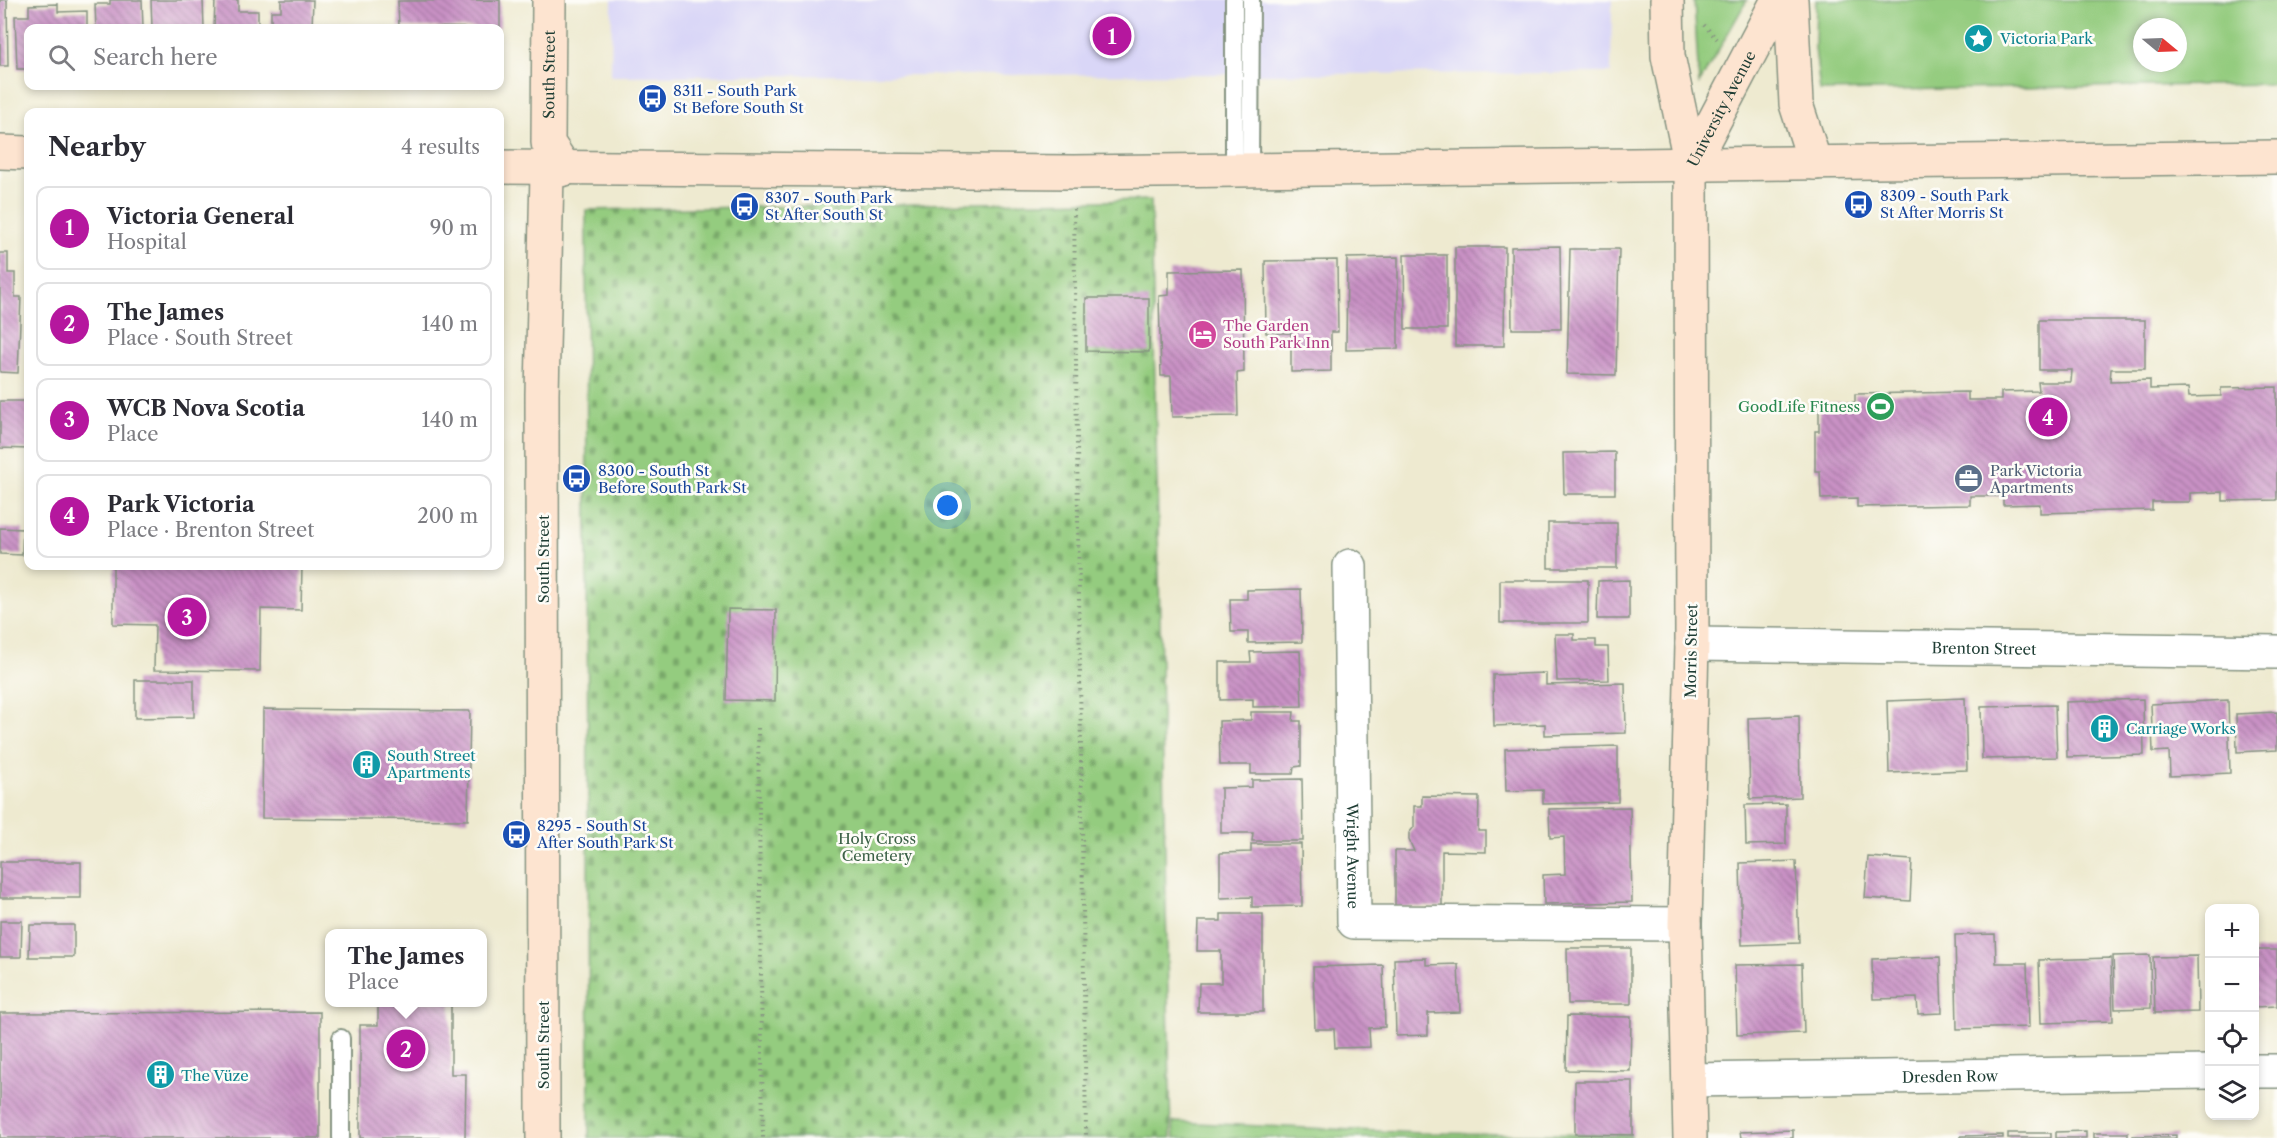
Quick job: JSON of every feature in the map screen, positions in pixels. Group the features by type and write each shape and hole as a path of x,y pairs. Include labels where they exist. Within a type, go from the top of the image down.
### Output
{"street":[{"name":"South Street","path":"543,1138 542,405 547,173 566,169 548,143 549,0"},
{"name":"University Avenue","path":"1667,0 1668,56 1691,165"},
{"name":"University Avenue","path":"1691,165 1778,0"},
{"path":"1791,0 1796,104 1815,163"},
{"path":"0,152 24,153"},
{"path":"504,167 1074,172 2277,157"},
{"name":"Morris Street","path":"1690,1138 1685,924 1692,644 1691,165"},
{"name":"Wright Avenue","path":"1350,566 1354,922 1685,924"},
{"name":"Brenton Street","path":"1692,644 2277,652"},
{"path":"2259,1071 2277,1071"},
{"name":"Dresden Row","path":"1689,1080 2205,1072"}],"lane":[{"path":"1233,0 1242,170"},
{"path":"1242,170 1251,0"},
{"path":"341,1038 341,1138"}],"path":[{"path":"1696,16 1743,66"},
{"path":"1074,172 1086,1138"},
{"path":"758,728 763,1138"}],"shaded area":[{"path":"612,0 1612,0 1611,73 611,76"}],"green space":[{"path":"1694,0 1747,0 1699,84"},
{"name":"Victoria Park","path":"1816,0 2277,0 2277,84 1820,91 1815,48"},
{"name":"Holy Cross Cemetery","path":"1151,200 1171,1138 589,1138 586,210"},
{"path":"1173,1122 1419,1133 1631,1135 1631,1138 1174,1138"}],"building":[{"path":"0,0 7,0 8,66 0,66"},
{"path":"110,0 142,0 143,24 96,24 95,4 110,4"},
{"path":"151,0 203,0 204,24 152,24"},
{"path":"215,0 238,0 238,11 258,11 258,24 214,24"},
{"path":"281,0 313,0 312,24 271,24 271,11 281,11"},
{"path":"500,0 500,24 399,24 398,1"},
{"path":"58,4 58,12 87,11 87,24 24,24 24,69 17,69 15,16 29,16 29,5"},
{"path":"1560,246 1561,329 1512,329 1511,247"},
{"path":"1455,247 1505,247 1504,346 1455,346"},
{"path":"1570,249 1619,249 1616,375 1567,374"},
{"path":"0,253 8,253 8,273 15,273 15,297 21,297 18,373 0,372"},
{"path":"1404,255 1447,255 1447,329 1405,329"},
{"path":"1398,257 1398,349 1346,350 1347,258"},
{"path":"1337,260 1338,332 1331,332 1331,371 1291,372 1291,333 1266,333 1265,261"},
{"name":"The Garden South Park Inn","path":"1243,270 1244,372 1237,373 1238,416 1172,417 1171,376 1161,376 1159,296 1169,295 1169,271"},
{"path":"1086,298 1149,298 1149,352 1086,351"},
{"path":"2039,320 2145,320 2145,369 2111,369 2110,381 2150,380 2150,389 2188,388 2189,397 2221,396 2221,388 2277,387 2277,500 2223,501 2223,492 2190,493 2190,502 2152,502 2152,510 2040,513 2040,504 2003,505 2003,496 1970,496 1970,505 1857,507 1857,498 1821,499 1820,471 1815,471 1815,431 1819,431 1819,403 1855,402 1855,394 1968,392 1968,400 2001,400 2001,392 2039,391 2038,382 2071,382 2072,370 2039,370"},
{"path":"0,401 24,401 24,449 0,448"},
{"path":"1615,452 1615,494 1564,494 1563,453"},
{"path":"1548,523 1617,523 1617,568 1548,568"},
{"path":"0,528 23,529 22,555 0,554"},
{"path":"113,570 302,570 301,610 261,609 260,671 154,670 155,625 113,624"},
{"path":"1500,580 1588,580 1588,623 1500,623"},
{"path":"1629,580 1629,619 1597,619 1598,581"},
{"path":"1301,589 1302,642 1248,643 1248,632 1231,632 1230,599 1247,599 1247,590"},
{"path":"728,609 776,610 775,701 726,700"},
{"path":"1555,634 1574,634 1574,640 1596,640 1596,647 1608,647 1609,680 1557,681"},
{"path":"1300,651 1302,706 1253,707 1253,699 1220,700 1220,662 1251,662 1250,652"},
{"path":"1546,673 1546,685 1625,683 1626,733 1545,735 1545,724 1494,726 1493,675"},
{"path":"135,680 194,680 194,717 135,718"},
{"path":"1965,698 1967,770 1889,773 1887,701"},
{"name":"Carriage Works","path":"2143,699 2144,755 2067,757 2066,702"},
{"path":"2228,700 2230,773 2170,776 2169,751 2153,752 2151,704"},
{"path":"2055,705 2057,757 1982,759 1981,707"},
{"name":"South Street Apartments","path":"263,709 470,711 468,820 262,818"},
{"path":"1251,712 1294,712 1293,721 1301,721 1301,766 1294,767 1293,774 1251,774 1251,765 1220,765 1219,721 1251,720"},
{"path":"2277,712 2277,750 2237,752 2236,714"},
{"path":"1799,716 1800,797 1750,799 1748,718"},
{"path":"1618,746 1618,802 1543,804 1543,790 1506,791 1505,749"},
{"path":"1302,779 1303,841 1252,841 1253,833 1221,833 1221,788 1252,787 1252,780"},
{"path":"1422,796 1479,797 1478,831 1486,831 1486,852 1442,851 1442,907 1395,907 1395,851 1414,851 1409,840 1409,833 1414,827 1414,806 1422,806"},
{"path":"1786,804 1786,844 1746,845 1745,805"},
{"path":"1630,807 1632,902 1544,904 1543,875 1565,874 1564,837 1550,838 1549,809"},
{"path":"1251,844 1301,844 1302,906 1252,907 1252,897 1220,898 1220,853 1251,852"},
{"path":"1868,857 1912,860 1910,901 1865,898"},
{"path":"1796,861 1799,943 1742,945 1740,863"},
{"path":"0,862 81,862 81,898 0,898"},
{"path":"1221,914 1263,914 1263,1012 1198,1012 1199,983 1221,983 1221,951 1197,951 1198,921 1221,921"},
{"path":"0,921 22,921 21,957 0,957"},
{"path":"30,925 74,925 74,957 29,957"},
{"path":"1995,934 1996,963 2027,963 2029,1027 1957,1029 1955,935"},
{"path":"1567,948 1631,948 1631,1004 1568,1004"},
{"path":"2259,950 2277,950 2277,1006 2259,1007"},
{"path":"2150,955 2151,1008 2115,1009 2113,956"},
{"path":"2197,956 2198,1012 2155,1013 2153,957"},
{"path":"1940,957 1942,1013 1918,1014 1917,998 1873,999 1872,959"},
{"path":"1426,958 1426,965 1458,964 1460,1012 1428,1013 1428,1035 1396,1036 1394,959"},
{"path":"2111,958 2113,1021 2041,1023 2039,960"},
{"path":"1802,964 1804,1033 1737,1035 1735,965"},
{"path":"1383,965 1385,1027 1369,1028 1370,1047 1335,1048 1334,1029 1315,1029 1313,967"},
{"path":"378,1007 451,1007 451,1074 466,1074 465,1138 360,1138 360,1025 378,1025"},
{"name":"The Vüze","path":"320,1012 320,1138 0,1138 0,1013"},
{"path":"1567,1016 1631,1017 1630,1071 1566,1070"},
{"path":"1575,1081 1633,1081 1633,1135 1575,1134"},
{"path":"1793,1130 1793,1138 1741,1138 1740,1132"},
{"path":"2086,1131 2086,1138 2056,1138 2056,1132"},
{"path":"2008,1133 2051,1133 2051,1138 2008,1138"},
{"path":"2094,1133 2128,1133 2128,1138 2094,1138"},
{"path":"2003,1135 2003,1138 1961,1138 1961,1136"},
{"path":"2176,1135 2176,1138 2133,1138 2133,1136"}],"place":[{"name":"Victoria General","path":"1112,36"},
{"name":"Victoria Park","path":"1979,38"},
{"name":"8311 - South Park St Before South St","path":"652,99"},
{"name":"8309 - South Park St After Morris St","path":"1859,204"},
{"name":"8307 - South Park St After South St","path":"744,206"},
{"name":"The Garden South Park Inn","path":"1202,334"},
{"name":"GoodLife Fitness","path":"1881,406"},
{"name":"Park Victoria","path":"2048,417"},
{"name":"8300 - South St Before South Park St","path":"577,479"},
{"name":"Park Victoria Apartments","path":"1969,479"},
{"name":"WCB Nova Scotia","path":"187,617"},
{"name":"Carriage Works","path":"2105,728"},
{"name":"South Street Apartments","path":"366,764"},
{"name":"8295 - South St After South Park St","path":"516,834"},
{"name":"The James","path":"406,1049"},
{"name":"The Vüze","path":"160,1075"}]}
